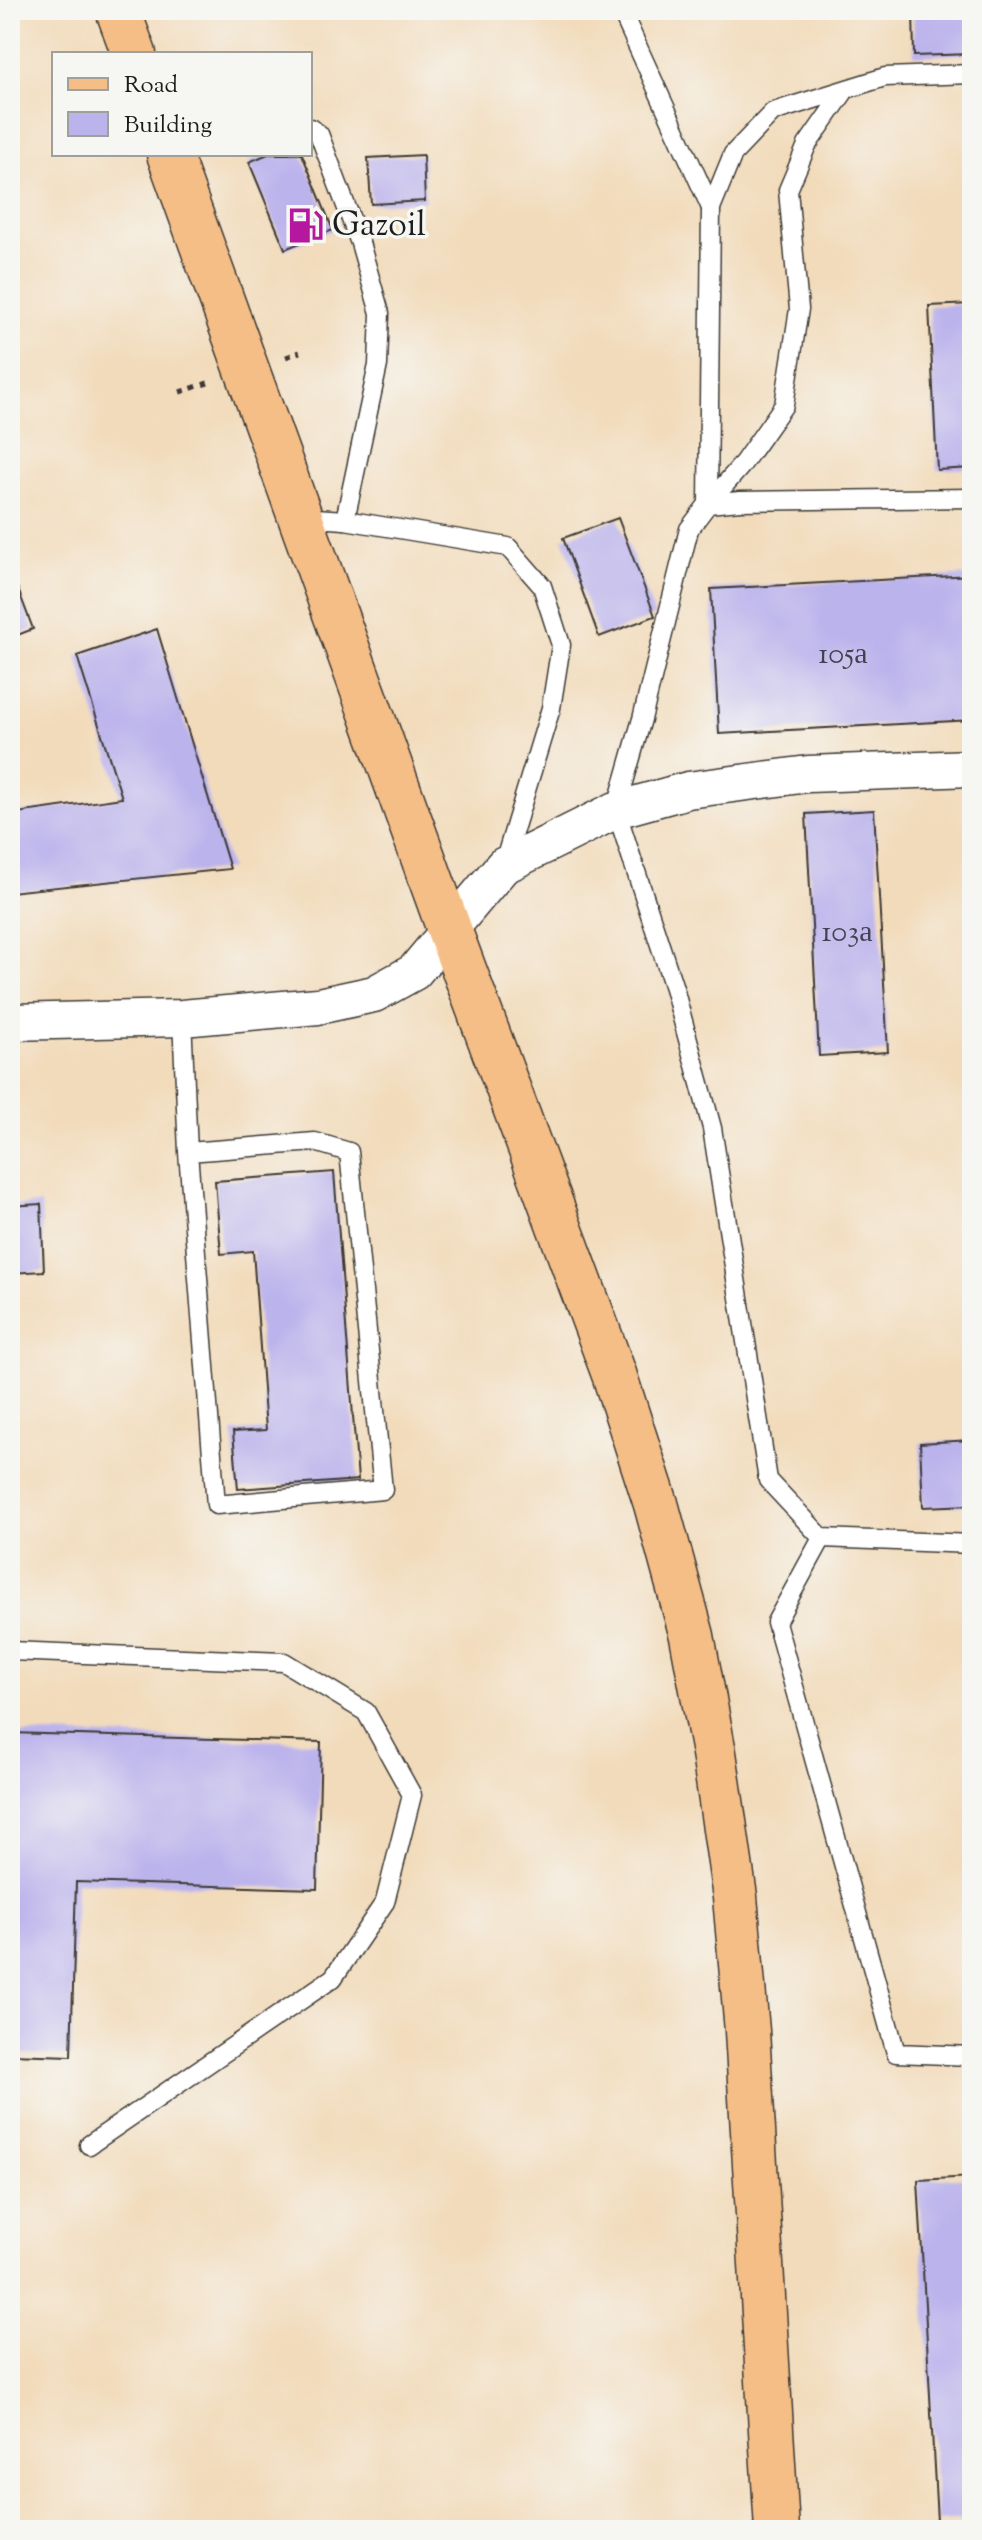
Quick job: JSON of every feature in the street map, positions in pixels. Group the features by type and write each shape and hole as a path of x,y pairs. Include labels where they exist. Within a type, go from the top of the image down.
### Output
{"main road":[{"path":"170,156 450,932 614,1374 656,1504 692,1636 714,1753 735,1897 747,2031 777,2530"}],"street":[{"path":"10,1022 182,1018 318,1006 374,994 414,972 503,866 616,810 688,790 808,774 972,768"}],"lane":[{"path":"621,10 711,208"},
{"path":"708,504 711,208 733,154 773,112 885,77 972,74"},
{"path":"846,89 807,145 788,190 799,309 784,405 741,466 689,529 616,810 674,988 712,1128 768,1480 822,1538 972,1544"},
{"path":"312,129 319,134 360,243 380,313 378,365 345,520"},
{"path":"708,504 972,498"},
{"path":"300,517 345,520 508,547 542,586 561,645 551,708 503,866"},
{"path":"182,1018 188,1152 216,1505 383,1490 349,1152 315,1142 188,1152"},
{"path":"822,1538 776,1622 896,2053 972,2056"},
{"path":"10,1651 284,1662 366,1712 412,1795 385,1902 333,1978 89,2145"}],"building":[{"path":"913,10 972,10 972,54 914,56"},
{"path":"423,155 425,201 371,204 368,158"},
{"path":"263,156 303,156 333,230 285,249 249,162"},
{"path":"972,304 972,392 969,392 972,468 937,470 929,306"},
{"path":"618,518 655,616 599,637 563,538"},
{"path":"10,568 33,629 10,638"},
{"path":"972,575 972,720 719,734 711,589"},
{"path":"157,629 230,869 10,892 10,814 122,798 77,656"},
{"path":"874,810 888,1052 819,1056 806,814"},
{"path":"334,1172 358,1480 238,1489 233,1432 266,1430 253,1251 221,1254 215,1181"},
{"path":"41,1204 44,1271 10,1273 10,1206"},
{"path":"972,1440 972,1505 923,1507 920,1443"},
{"path":"10,1733 321,1742 317,1889 76,1882 71,2056 10,2054"},
{"path":"972,2177 972,2519 937,2521 918,2180"}],"place":[{"name":"Gazoil","path":"306,226"}]}
